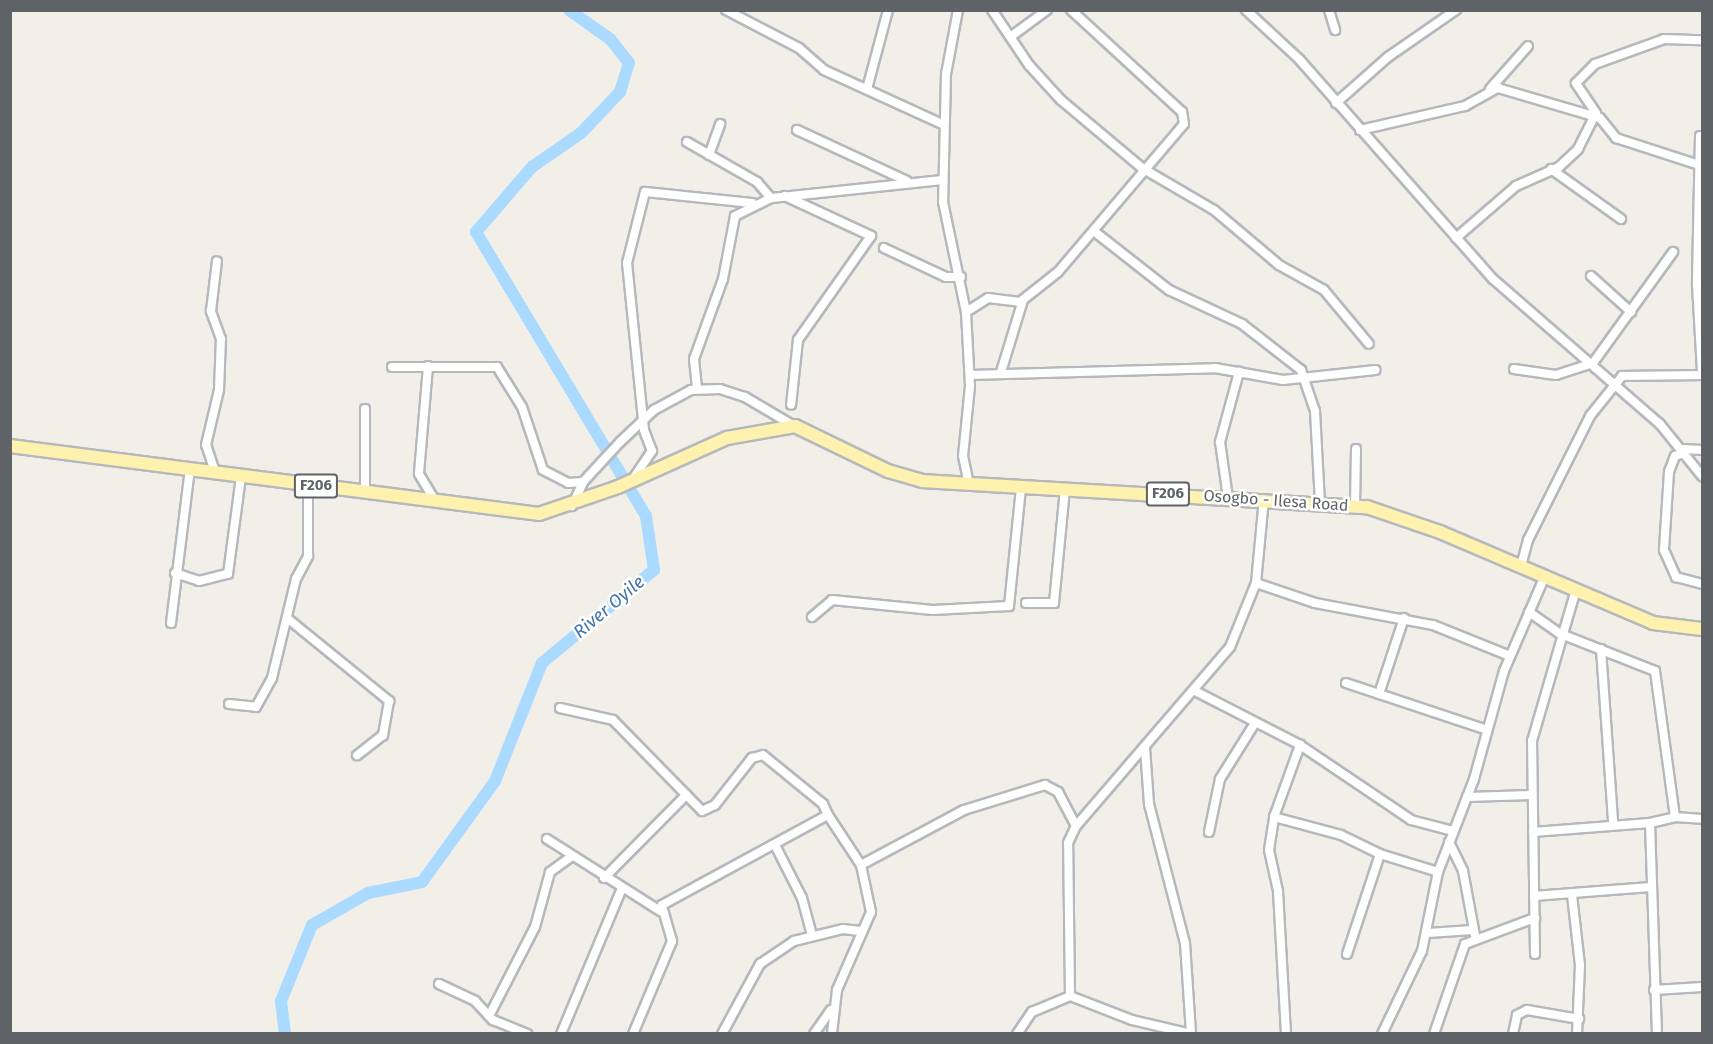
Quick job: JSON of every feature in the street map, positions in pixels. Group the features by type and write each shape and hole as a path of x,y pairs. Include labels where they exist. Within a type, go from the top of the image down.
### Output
{"main road":[{"name":"F206","path":"10,446 525,514 572,506 727,438 795,426"},
{"name":"Osogbo - Ilesa Road","path":"795,426 905,477 970,486 1320,502 1355,506 1391,514 1521,566 1653,623 1702,629"}],"street":[{"path":"726,10 799,48 824,70 944,125"},
{"path":"867,88 888,10"},
{"path":"958,10 944,125 943,180 947,236 961,277 966,312 970,375 963,456 970,486"},
{"path":"992,10 1013,34 1029,65 1062,100 1142,168 1214,210 1279,265 1324,290 1369,344"},
{"path":"1013,34 1047,10"},
{"path":"1001,372 1023,300 1095,232 1142,168 1185,118 1071,10"},
{"path":"1246,10 1253,20 1299,59 1493,279 1593,363 1615,387 1684,451 1702,476"},
{"path":"1253,20 1259,10"},
{"path":"1329,10 1335,30"},
{"path":"1336,103 1388,57 1456,10"},
{"path":"1456,238 1516,186 1551,169 1578,149 1596,113 1576,85 1595,64 1664,39 1702,40"},
{"path":"1360,130 1465,106 1490,89 1528,46"},
{"path":"1490,89 1600,118 1622,141 1701,165"},
{"path":"709,155 720,124"},
{"path":"797,130 907,181"},
{"path":"1521,566 1528,540 1587,421 1615,387 1634,372 1702,373 1697,285 1700,136"},
{"path":"687,142 757,182 771,198"},
{"path":"1551,169 1621,219"},
{"path":"632,480 652,451 627,263 645,192 752,203 785,196 907,181 943,180"},
{"path":"785,196 871,236 798,340 791,405"},
{"path":"698,388 694,359 723,279 729,227 752,203"},
{"path":"1095,232 1169,290 1242,324 1298,374 1307,378 1375,370"},
{"path":"884,248 946,277 961,277"},
{"path":"1514,369 1556,375 1593,363 1673,252"},
{"path":"215,472 206,445 219,390 221,339 211,311 217,261"},
{"path":"1591,276 1631,312"},
{"path":"966,312 988,298 1023,300"},
{"path":"428,366 419,474 436,503"},
{"path":"392,367 493,366 502,371 522,407 543,470 568,483 583,482"},
{"path":"970,375 1001,372 1215,368 1239,372 1298,374"},
{"path":"1228,498 1220,442 1239,372"},
{"path":"1307,378 1317,424 1320,502"},
{"path":"572,506 583,482 620,441 646,417 698,388 745,397 795,426"},
{"path":"365,409 365,492"},
{"path":"1355,506 1356,449"},
{"path":"1702,450 1684,451 1675,456 1669,472 1664,550 1676,577 1702,584"},
{"path":"171,624 175,573 190,469"},
{"path":"175,573 212,581 228,574 241,476"},
{"path":"229,704 249,709 262,700 308,556 308,485"},
{"path":"812,617 832,600 933,610 1009,606 1021,487"},
{"path":"1026,603 1054,603 1065,489"},
{"path":"1070,996 1066,868 1076,826 1197,692 1230,647 1256,583 1264,499"},
{"path":"1382,1034 1428,933 1438,872 1467,797 1510,656 1545,576"},
{"path":"1256,583 1316,603 1404,618 1483,642 1510,656"},
{"path":"1535,954 1531,795 1536,718 1576,590"},
{"path":"1529,612 1562,634 1647,665 1660,679 1675,817"},
{"path":"287,618 389,701 383,735 357,755"},
{"path":"1379,694 1404,618"},
{"path":"1601,649 1613,822"},
{"path":"1346,683 1487,730"},
{"path":"1197,692 1300,745 1410,820 1453,831"},
{"path":"560,708 613,720 686,795 707,811 752,758 763,754 823,804 861,865 871,912 860,931 831,1010 814,1034"},
{"path":"1209,831 1220,779 1255,723"},
{"path":"1286,1034 1278,891 1269,850 1274,817 1300,745"},
{"path":"1017,1034 1032,1012 1070,996 1132,1020 1191,1034 1185,943 1150,812 1145,748"},
{"path":"861,865 964,810 1037,787 1052,786 1076,826"},
{"path":"604,878 686,795"},
{"path":"1467,797 1531,795"},
{"path":"660,911 673,897 828,815"},
{"path":"1274,817 1341,835 1380,855 1438,872"},
{"path":"1533,832 1613,822 1650,823 1675,817 1702,819"},
{"path":"1650,823 1657,1034"},
{"path":"547,839 604,878 660,911 673,931 672,941 633,1034"},
{"path":"1434,1034 1460,953 1474,933 1464,871 1449,842"},
{"path":"775,845 802,898 812,935"},
{"path":"1347,954 1380,855"},
{"path":"489,1016 535,927 550,872 572,857"},
{"path":"1534,897 1651,887"},
{"path":"561,1034 622,888"},
{"path":"1572,895 1578,916 1579,1019 1577,1034"},
{"path":"1428,933 1474,933 1535,918"},
{"path":"722,1034 760,964 794,941 812,935 860,931"},
{"path":"439,984 475,1001 489,1016 527,1034"},
{"path":"1654,990 1702,987"},
{"path":"831,1010 832,1034"},
{"path":"1513,1034 1517,1015 1527,1010 1579,1019"}],"waterway":[{"name":"River Oyile","path":"285,1034 281,1001 312,925 368,893 422,882 495,781 542,663 654,570 646,516 476,232 532,167 581,133 620,92 629,63 610,39 569,10"}]}
